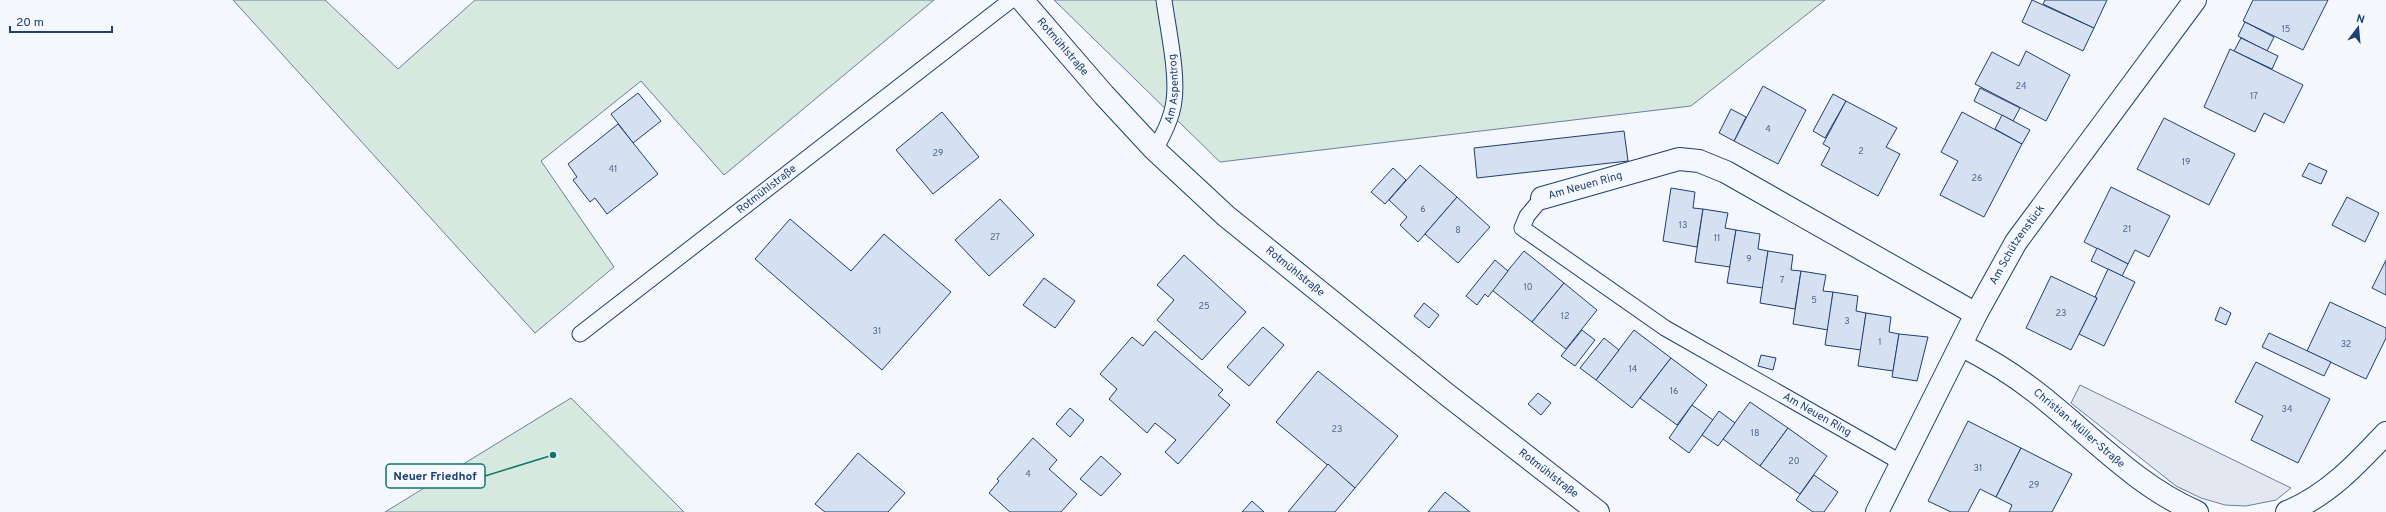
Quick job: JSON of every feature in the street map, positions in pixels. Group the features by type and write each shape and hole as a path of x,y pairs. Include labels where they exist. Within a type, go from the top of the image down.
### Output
{"street":[{"name":"Rotmühlstraße","path":"1022,0 1104,95 1155,150 1226,216 1463,408 1598,512"},
{"name":"Am Schützenstück","path":"1877,512 1994,279 2043,204 2195,0"},
{"name":"Am Neuen Ring","path":"1542,198 1679,159 1699,161 1726,172 1976,314"},
{"name":"Christian-Müller-Straße","path":"1961,345 1993,361 2033,390 2154,490 2197,512"},
{"path":"2287,512 2318,496 2352,468 2386,433"}],"lane":[{"name":"Rotmühlstraße","path":"580,334 1011,0"},
{"name":"Am Aspentrog","path":"1155,150 1166,129 1174,101 1174,77 1164,0"},
{"name":"Am Neuen Ring","path":"1542,198 1527,216 1522,228 1666,328 1902,463"}],"shaded area":[{"path":"233,0 325,0 398,69 475,0 934,0 724,175 641,81 541,161 614,267 535,333"},
{"path":"1054,0 1825,0 1691,106 1220,162"},
{"path":"2080,385 2291,488 2276,500 2246,506 2225,505 2201,498 2176,486 2071,403"},
{"path":"571,398 684,512 385,512"}],"building":[{"path":"2032,0 2094,28 2083,51 2022,22"},
{"path":"2045,0 2107,0 2094,28 2043,4"},
{"path":"2253,0 2328,0 2303,50 2243,21"},
{"path":"2245,22 2274,37 2267,51 2238,36"},
{"path":"2241,38 2278,56 2272,69 2234,51"},
{"path":"2230,49 2303,85 2284,123 2264,113 2255,132 2204,107"},
{"path":"2026,51 2070,75 2046,121 1975,84 1992,52 2019,66"},
{"path":"1763,86 1806,110 1778,164 1734,141"},
{"path":"1980,88 2020,108 2013,121 1974,101"},
{"path":"638,93 661,121 633,143 611,114"},
{"path":"1833,94 1846,101 1825,138 1813,131"},
{"path":"1846,101 1897,128 1886,147 1900,154 1878,196 1821,165 1830,148 1823,144"},
{"path":"1731,109 1746,117 1734,141 1719,133"},
{"path":"942,112 979,157 933,194 896,150"},
{"path":"1962,112 2022,144 1984,217 1940,195 1958,161 1941,152"},
{"path":"2002,115 2030,130 2022,144 1995,129"},
{"path":"2164,118 2235,154 2209,205 2137,169"},
{"path":"618,124 658,174 607,214 595,198 590,202 573,180 577,177 568,164"},
{"path":"1624,131 1628,161 1477,178 1474,148"},
{"path":"2309,163 2327,171 2321,184 2302,176"},
{"path":"1420,165 1457,197 1418,242 1400,225 1407,217 1389,200"},
{"path":"1393,168 1406,180 1385,204 1371,192"},
{"path":"2111,187 2170,216 2149,257 2135,250 2128,264 2084,242"},
{"path":"1671,188 1695,192 1693,208 1703,209 1697,247 1663,241"},
{"path":"1457,197 1490,227 1458,263 1425,234"},
{"path":"2347,197 2379,213 2365,242 2332,225"},
{"path":"1000,199 1034,235 989,276 955,240"},
{"path":"1703,209 1728,213 1725,228 1736,230 1730,267 1695,262"},
{"path":"790,219 851,271 884,234 951,292 882,370 755,259"},
{"path":"1736,230 1760,234 1758,249 1768,251 1763,288 1727,283"},
{"path":"2097,248 2128,264 2122,276 2091,261"},
{"path":"1524,251 1564,283 1532,322 1492,290"},
{"path":"1768,251 1793,255 1791,270 1801,271 1795,309 1760,303"},
{"path":"1184,255 1246,312 1202,360 1157,320 1174,300 1157,285"},
{"path":"1495,260 1508,271 1488,297 1485,294 1477,305 1466,296"},
{"path":"2386,260 2386,295 2372,288"},
{"path":"2108,269 2135,282 2104,346 2079,334 2097,298 2095,297"},
{"path":"1801,271 1826,275 1823,291 1833,292 1828,330 1793,324"},
{"path":"2051,276 2097,298 2071,350 2026,328"},
{"path":"1044,278 1075,301 1055,328 1023,305"},
{"path":"1564,283 1597,310 1566,349 1532,322"},
{"path":"1833,292 1858,296 1856,311 1866,313 1861,350 1825,345"},
{"path":"2330,302 2386,328 2386,338 2366,379 2307,351"},
{"path":"1424,303 1439,315 1429,328 1414,316"},
{"path":"2220,307 2231,313 2226,325 2215,320"},
{"path":"1866,313 1891,317 1889,332 1899,334 1893,371 1858,366"},
{"path":"1263,327 1284,345 1249,386 1227,367"},
{"path":"1582,330 1595,340 1575,366 1561,356"},
{"path":"1634,330 1671,358 1632,408 1596,380"},
{"path":"1155,331 1223,390 1218,395 1230,405 1178,464 1165,452 1176,440 1155,423 1147,433 1109,399 1117,389 1100,374 1132,337 1143,346"},
{"path":"2269,333 2331,362 2324,376 2262,347"},
{"path":"1899,334 1928,337 1917,381 1892,377"},
{"path":"1604,338 1619,350 1596,380 1580,368"},
{"path":"1761,355 1776,358 1773,370 1758,366"},
{"path":"1671,358 1707,385 1677,425 1640,398"},
{"path":"2256,362 2330,399 2298,463 2251,440 2263,416 2235,402"},
{"path":"1318,371 1398,436 1355,488 1276,422"},
{"path":"1538,393 1551,403 1541,415 1528,404"},
{"path":"1750,402 1788,428 1760,466 1723,439"},
{"path":"1692,405 1713,420 1689,453 1669,438"},
{"path":"1070,408 1084,420 1070,437 1056,424"},
{"path":"1719,411 1735,423 1718,446 1702,435"},
{"path":"1968,421 2021,448 1996,497 1980,489 1968,512 1951,512 1928,501"},
{"path":"1788,428 1827,456 1800,494 1760,466"},
{"path":"1033,438 1057,460 1049,469 1077,494 1061,512 1010,512 989,493 999,481 997,479"},
{"path":"2021,448 2072,474 2052,512 2009,512 2012,505 1996,497"},
{"path":"858,453 905,493 888,512 825,512 815,504"},
{"path":"1101,456 1121,474 1101,496 1080,479"},
{"path":"1328,464 1355,488 1335,512 1288,512"},
{"path":"1814,475 1838,492 1824,512 1813,512 1796,500"},
{"path":"1445,492 1470,512 1428,512"},
{"path":"1252,501 1264,512 1242,512"}],"place":[{"name":"Neuer Friedhof","path":"553,455"}]}
